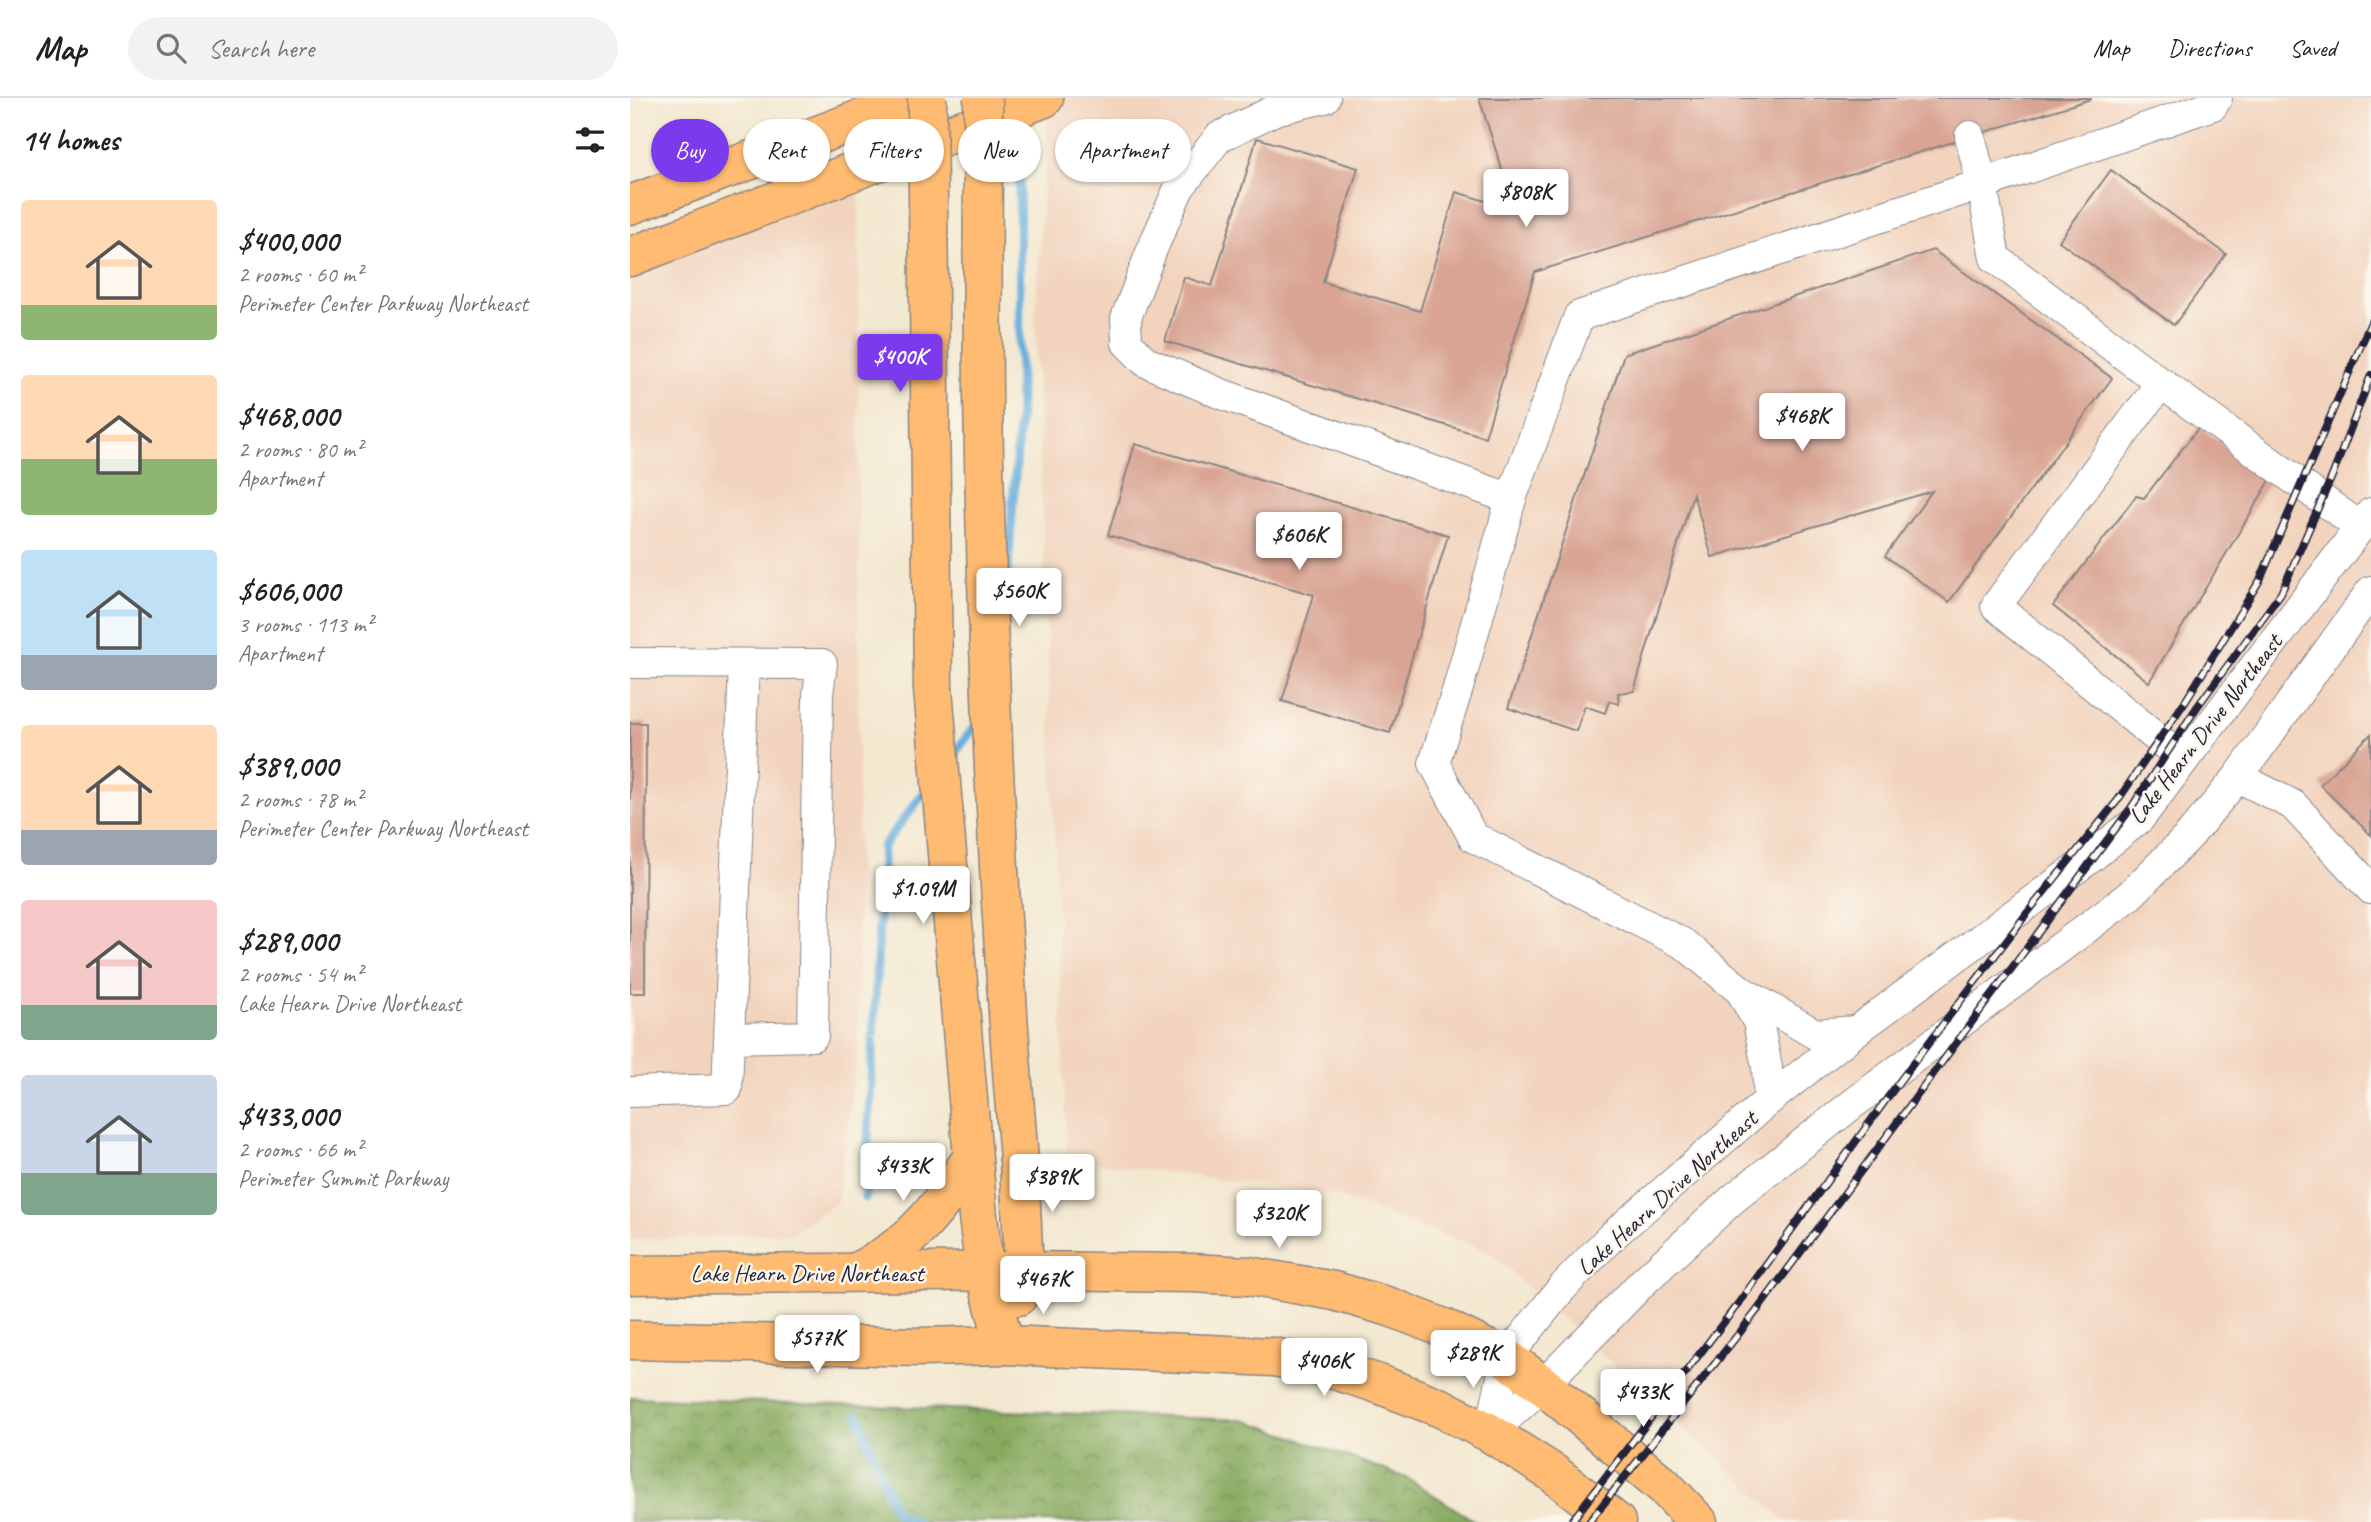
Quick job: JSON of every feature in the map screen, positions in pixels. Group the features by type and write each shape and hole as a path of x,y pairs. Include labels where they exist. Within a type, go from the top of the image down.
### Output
{"main road":[{"path":"630,205 917,98"},
{"path":"927,98 933,689 972,1158 985,1273 1005,1345"},
{"path":"983,98 983,392 991,701 1024,1271 1005,1345"},
{"path":"630,257 1044,98"},
{"path":"855,1273 883,1259 906,1242 942,1202 972,1158"},
{"name":"Lake Hearn Drive Northeast","path":"630,1275 1024,1271 1192,1273 1295,1282 1390,1307 1444,1328 1506,1358 1543,1385 1664,1486 1698,1522"},
{"path":"630,1340 920,1348 1005,1345 1274,1357 1328,1368 1441,1408 1490,1433 1553,1473 1616,1522"}],"street":[{"path":"1325,98 1275,110 1219,137 1180,188 1163,223 1126,318 1127,343 1146,362 1219,393 1511,499"},
{"path":"1856,1031 1815,1034 1741,990 1684,944 1473,837 1434,764 1511,499 1579,316 1982,184 2213,105 2217,98"},
{"path":"1970,136 1982,184 1994,258 2161,383 2366,520"},
{"path":"2161,383 1996,606 2183,759"},
{"name":"Lake Hearn Drive Northeast","path":"1490,1433 1506,1358 1562,1288 1611,1237 1769,1100 1856,1031 2089,859 2140,818 2366,520"},
{"name":"Lake Hearn Drive Northeast","path":"1490,1433 1543,1385 1643,1282 1733,1199 1850,1106 2129,896 2189,836 2238,777 2371,591"},
{"path":"630,663 822,664 818,707 813,1036 730,1038"},
{"path":"630,1092 727,1089 744,665"},
{"path":"2238,777 2293,805 2371,889"},
{"path":"1741,990 1758,1022 1767,1068 1769,1100"}],"shaded area":[{"path":"1049,98 2371,98 2371,1522 1787,1522 1488,1251 1334,1195 1067,1159 1035,319"},
{"path":"844,170 844,182 859,182 858,1050 837,1202 792,1233 630,1240 630,258 815,182 830,182 830,176"}],"green space":[{"path":"630,1397 1246,1420 1407,1478 1476,1522 630,1522"}],"building":[{"path":"1479,98 2091,99 1535,272 1485,437 1165,341 1184,277 1212,286 1257,138 1358,168 1323,282 1420,311 1456,192 1515,210"},
{"path":"2111,170 2226,254 2174,325 2059,241"},
{"path":"1933,250 2112,378 1949,602 1885,556 1932,491 1712,557 1693,494 1634,691 1618,693 1619,704 1609,701 1605,713 1585,706 1576,731 1508,708 1624,354"},
{"path":"2199,427 2271,479 2149,682 2053,606 2136,496 2144,498"},
{"path":"1135,444 1448,535 1390,733 1282,701 1314,595 1108,535"},
{"path":"630,723 646,723 645,993 630,993"},
{"path":"2371,734 2371,835 2320,785"}],"waterway":[{"path":"1004,591 1020,410 1019,182"},
{"path":"951,758 976,725 977,717"},
{"path":"865,1198 883,846 929,786"},
{"path":"858,1415 896,1514 916,1522"}],"railway":[{"path":"1571,1522 1737,1305 1899,1082 2028,912 2118,800 2186,700 2260,580 2371,322"},
{"path":"1589,1522 1756,1312 2131,808 2197,707 2281,593 2333,474 2371,375"}]}
